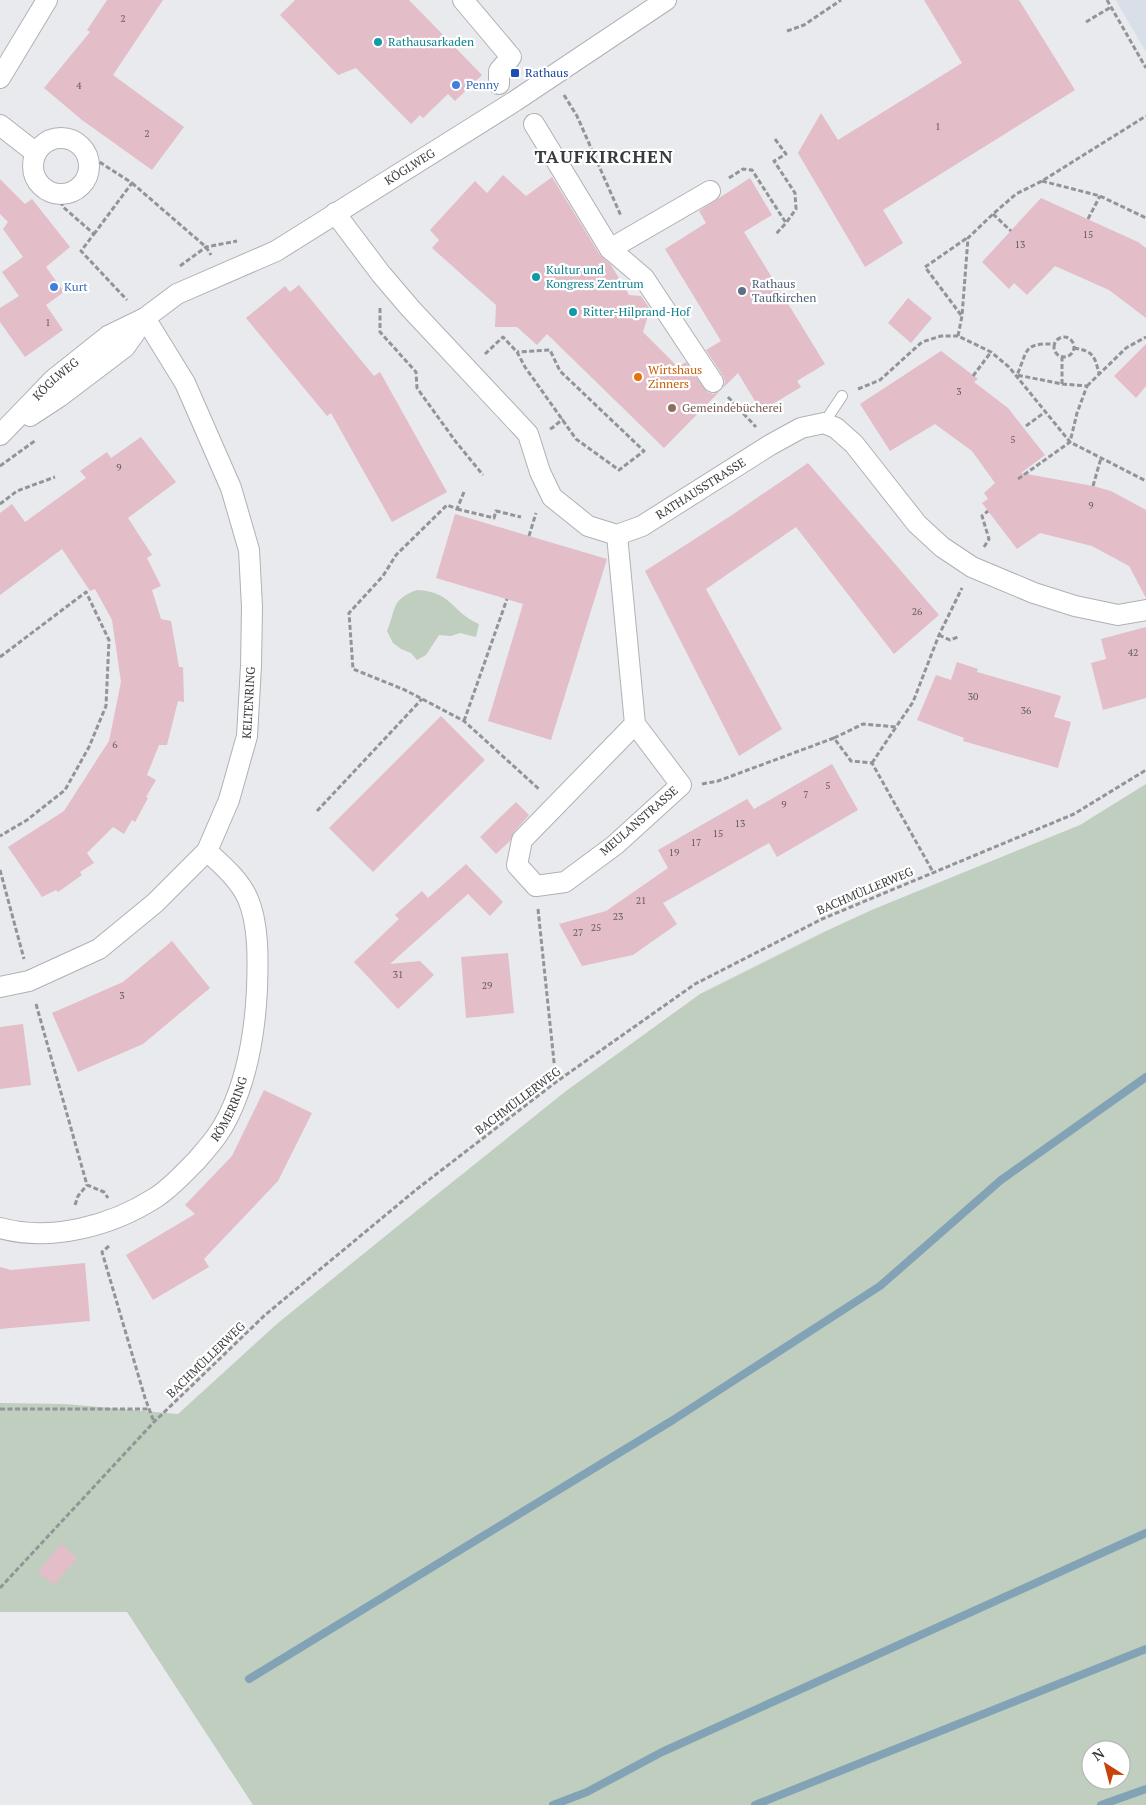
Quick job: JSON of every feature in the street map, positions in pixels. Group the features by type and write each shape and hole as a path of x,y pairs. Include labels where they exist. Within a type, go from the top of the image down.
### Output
{"street":[{"path":"0,78 47,0"},
{"path":"463,0 511,56 499,71 499,84"},
{"name":"KÖGLWEG","path":"145,318 125,347 59,397 0,436 54,379 108,336 145,318 177,294 276,251 515,101 666,0"},
{"path":"534,124 610,249 644,278 713,382"},
{"path":"0,125 36,153"},
{"path":"57,138 66,138 82,146 87,154 89,162 87,178 75,190 58,194 49,192 36,180 33,162 41,146 57,138"},
{"path":"610,249 627,230 716,187"},
{"path":"335,213 381,274 410,308 528,434 540,472 552,497 588,526 618,535 635,724 522,840 516,865 536,886"},
{"path":"627,230 636,248 644,278"},
{"name":"KELTENRING","path":"0,987 29,981 99,949 156,903 207,851 229,800 247,736 252,608 249,550 231,488 185,383 145,318"},
{"path":"824,423 836,428 854,444 917,524 942,547 972,567 1034,593 1075,606 1118,615 1146,610"},
{"name":"RATHAUSSTRASSE","path":"618,535 642,526 770,445 802,428 824,423"},
{"name":"MEULANSTRASSE","path":"536,886 564,882 615,845 680,785 635,724"},
{"name":"RÖMERRING","path":"0,1228 10,1231 45,1233 78,1229 114,1219 156,1198 180,1178 218,1136 239,1091 252,1033 256,1005 257,954 254,924 248,900 234,876 207,851"}],"lane":[{"path":"824,423 842,396"}],"path":[{"path":"787,31 804,25 841,0"},
{"path":"1107,0 1146,68"},
{"path":"1086,22 1111,7"},
{"path":"568,102 577,116 627,230"},
{"path":"962,316 925,268 968,238 1016,194 1042,182 1146,116"},
{"path":"775,139 786,154 774,161 796,192 796,209 775,235"},
{"path":"87,154 132,183 206,247 223,274"},
{"path":"716,187 743,169 752,170 786,223"},
{"path":"1042,182 1100,196 1146,218"},
{"path":"128,302 81,251 132,183"},
{"path":"58,194 63,207 94,234"},
{"path":"1088,219 1100,196"},
{"path":"993,214 1011,231"},
{"path":"958,336 962,316 968,238"},
{"path":"378,304 380,332 416,372 417,388 482,475"},
{"path":"842,396 880,380 922,342 941,336 958,336 991,352 1017,375 1070,442 1146,480"},
{"path":"485,354 503,337 516,352 576,439 619,470 644,451 560,371 550,350 516,352"},
{"path":"1063,337 1069,338 1073,342 1074,348 1068,356 1062,357 1057,355 1054,344 1063,337"},
{"path":"1018,479 1070,442 1077,413 1087,386 1126,348 1146,337"},
{"path":"1017,375 1027,350 1032,346 1054,344"},
{"path":"1074,348 1086,350 1091,354 1099,375"},
{"path":"974,376 991,352"},
{"path":"1062,357 1062,384"},
{"path":"1017,375 1062,384 1087,386"},
{"path":"713,382 762,433"},
{"path":"1026,426 1045,412"},
{"path":"548,429 552,428 563,418"},
{"path":"1093,486 1101,458"},
{"path":"0,504 18,491 55,478"},
{"path":"457,509 464,492"},
{"path":"521,517 496,511 494,518 447,505 396,555 383,576 349,613 353,669 405,690 464,721 556,805"},
{"path":"872,762 912,702 939,635 972,567 989,539 982,516 988,511"},
{"path":"0,657 86,592 109,640 106,706 89,748 65,790 27,820 0,836"},
{"path":"464,721 507,599"},
{"path":"939,635 950,640 958,637"},
{"path":"317,811 422,699"},
{"path":"710,783 834,738 863,724 896,727"},
{"path":"834,738 851,761 872,762"},
{"path":"872,762 933,872"},
{"name":"BACHMÜLLERWEG","path":"0,1588 154,1422 265,1315 417,1189 556,1082 695,984 822,919 1074,814 1146,770"},
{"path":"0,870 21,947"},
{"path":"536,886 556,1082"},
{"path":"38,1012 87,1185"},
{"path":"87,1185 104,1192 111,1203"},
{"path":"73,1211 78,1196 87,1185"},
{"path":"111,1244 102,1252 154,1422"},
{"path":"0,1409 149,1408"}],"shaded area":[{"path":"1115,0 1146,0 1146,52 1118,4"}],"green space":[{"path":"417,590 438,594 479,624 476,637 460,633 451,636 439,635 426,655 417,660 411,653 393,643 387,631 398,601"},
{"path":"1146,784 1146,1805 253,1805 127,1612 0,1612 0,1403 65,1404 178,1414 278,1323 566,1091 700,994 874,909 1080,825"}],"building":[{"path":"107,0 163,0 113,75 184,127 152,170 82,120 44,88 90,32 87,30"},
{"name":"Rathausarkaden","path":"295,0 409,0 482,75 455,101 448,94 423,118 420,115 411,124 356,68 338,75 280,15"},
{"path":"924,0 1019,0 1075,90 883,210 903,243 865,267 798,153 821,113 838,140 962,63"},
{"name":"Ritter-Hilprand-Hof","path":"503,175 526,196 552,177 600,255 611,265 629,295 641,296 650,309 643,332 678,367 686,362 707,392 713,394 719,392 664,448 547,334 537,345 517,327 495,327 496,305 432,248 439,240 430,230 475,181 487,193"},
{"name":"Rathaus Taufkirchen","path":"750,178 772,215 744,232 825,364 797,381 801,387 761,411 738,373 723,388 725,382 723,376 706,350 721,341 665,249 706,223 699,211"},
{"path":"0,179 25,204 32,199 70,247 46,267 64,292 46,305 63,330 25,357 0,322 0,308 19,296 2,272 23,257 3,229 8,222 0,214"},
{"path":"1041,198 1138,242 1146,248 1146,318 1109,290 1055,266 1027,295 1014,283 1009,289 982,262"},
{"path":"299,285 374,376 380,372 447,492 392,522 331,413 327,416 246,318 285,286 290,292"},
{"path":"908,298 932,318 911,343 888,323"},
{"path":"1146,344 1146,386 1136,398 1114,376"},
{"path":"941,351 978,379 974,382 1008,408 1045,455 1021,473 1111,491 1146,510 1146,598 1129,566 1092,546 1040,533 1017,549 982,503 988,499 984,493 995,483 972,451 935,424 890,451 860,404"},
{"path":"141,437 176,482 128,518 152,555 147,558 161,586 152,590 161,619 171,621 179,667 183,667 184,702 178,701 167,745 159,745 147,775 156,780 135,822 132,820 124,834 113,827 87,853 94,863 80,872 82,875 58,892 56,890 42,897 8,847 64,811 109,741 121,682 112,620 95,589 90,591 62,549 0,595 0,513 12,504 25,522 86,478 80,471 107,452 111,458"},
{"path":"808,463 939,615 894,654 796,527 706,589 782,729 739,756 645,571"},
{"path":"455,514 607,559 551,740 488,721 523,604 436,578"},
{"path":"1146,627 1146,698 1103,710 1091,663 1106,659 1101,639"},
{"path":"957,662 978,669 977,672 1061,696 1054,717 1071,722 1058,768 963,741 964,738 917,720 936,675 951,680"},
{"path":"441,716 485,760 373,872 329,828"},
{"path":"832,764 858,810 777,857 769,843 663,903 677,924 633,955 582,966 559,924 606,911 668,868 658,850 747,799 754,809"},
{"path":"516,802 529,815 514,832 510,841 496,854 480,837"},
{"path":"466,864 503,902 490,916 468,894 390,964 420,961 434,975 398,1009 354,962 399,919 395,915 422,891 428,898"},
{"path":"172,941 210,988 143,1044 78,1072 52,1013 123,982"},
{"path":"508,953 514,1013 466,1018 461,957"},
{"path":"23,1024 31,1085 0,1089 0,1027"},
{"path":"264,1090 312,1113 278,1181 204,1259 209,1267 153,1300 126,1255 195,1214 185,1205 232,1156"},
{"path":"85,1263 90,1321 0,1329 0,1267 11,1270"},
{"path":"61,1544 77,1558 54,1585 38,1572"}],"waterway":[{"path":"249,1679 673,1420 880,1286 1001,1180 1146,1077"},
{"path":"553,1805 587,1792 662,1752 1146,1533"},
{"path":"755,1805 1146,1649"},
{"path":"1101,1805 1146,1789"}],"place":[{"name":"Rathausarkaden","path":"378,42"},
{"name":"Rathaus","path":"515,73"},
{"name":"Penny","path":"456,85"},
{"name":"Kultur und Kongress Zentrum","path":"536,277"},
{"name":"Kurt","path":"54,287"},
{"name":"Rathaus Taufkirchen","path":"742,291"},
{"name":"Ritter-Hilprand-Hof","path":"573,312"},
{"name":"Wirtshaus Zinners","path":"638,377"},
{"name":"Gemeindebücherei","path":"672,408"}],"district":[{"name":"TAUFKIRCHEN","path":"604,157"}]}
